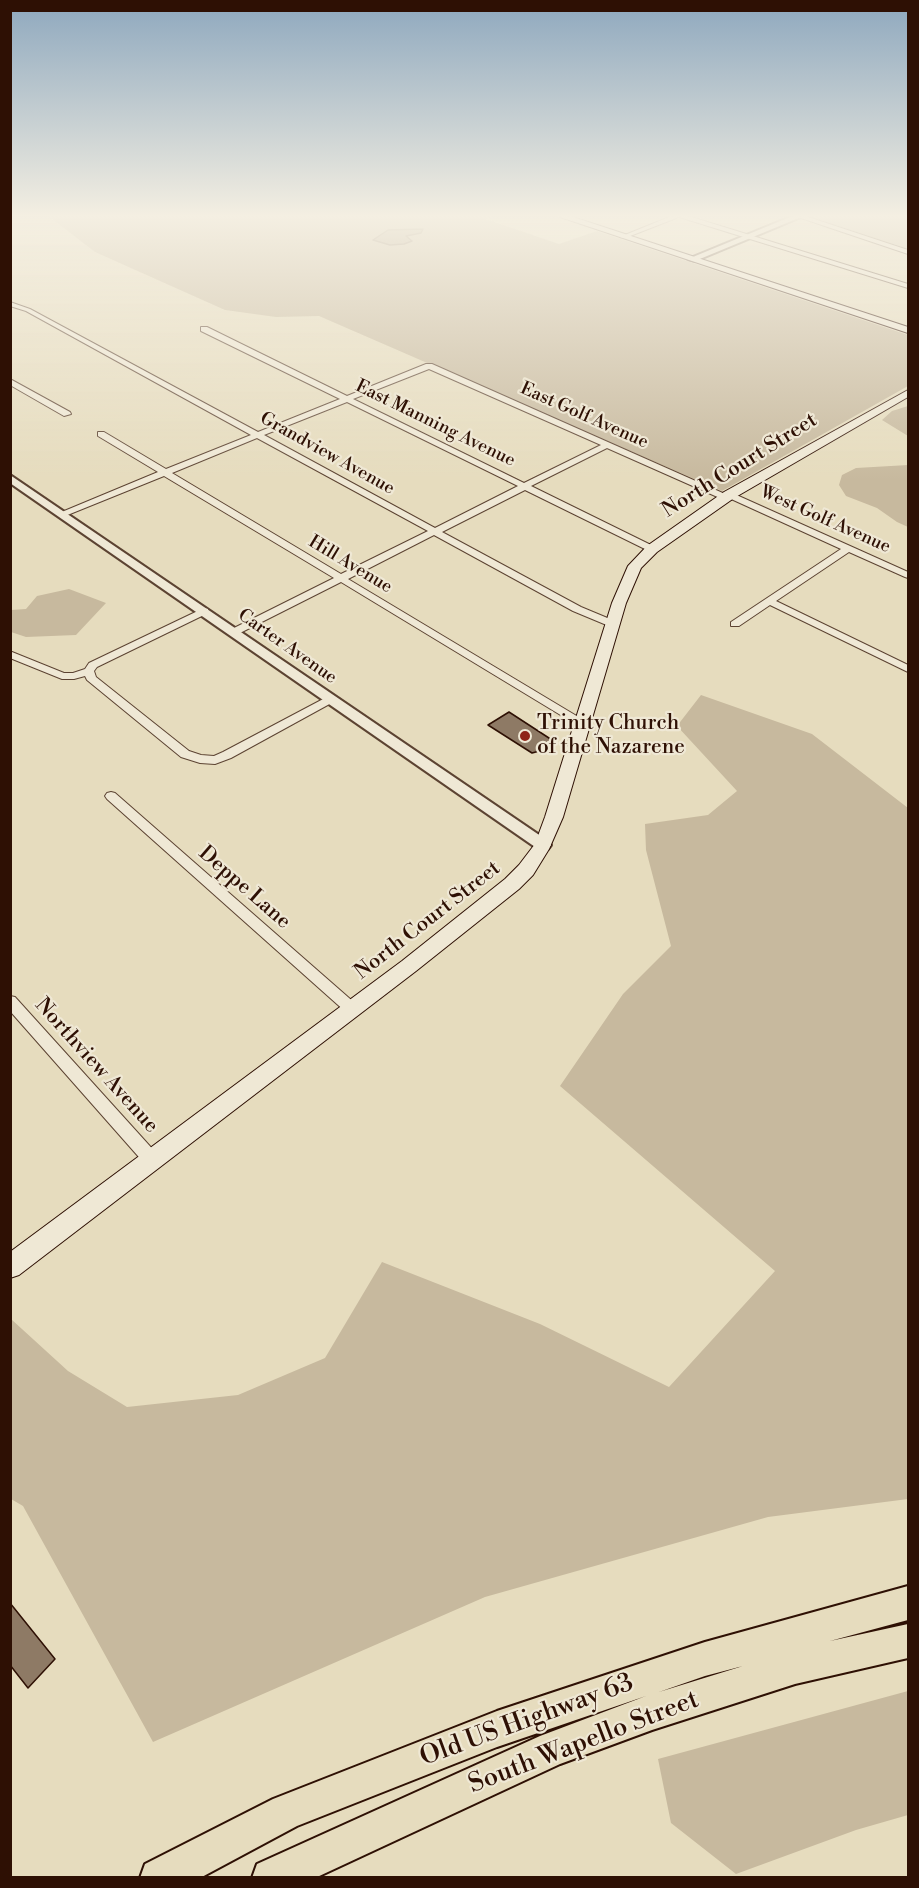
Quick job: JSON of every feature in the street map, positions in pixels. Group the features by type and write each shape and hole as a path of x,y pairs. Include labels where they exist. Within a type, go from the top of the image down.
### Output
{"highway":[{"name":"Old US Highway 63","path":"159,1878 286,1812 497,1729 705,1659 909,1603"},
{"name":"South Wapello Street","path":"271,1878 553,1749 652,1712 795,1667 909,1641"}],"main road":[{"path":"826,303 909,330"},
{"name":"North Court Street","path":"10,1267 352,1009 497,897 526,870 543,845 567,777 581,723 630,574 641,559 727,496 909,393"}],"street":[{"name":"Grandview Avenue","path":"10,304 28,310 577,609 613,624"},
{"path":"10,315 28,310"},
{"name":"East Manning Avenue","path":"204,329 652,549"},
{"name":"East Golf Avenue","path":"346,399 429,366 727,496"},
{"path":"10,381 67,414"},
{"path":"62,514 346,399"},
{"name":"Hill Avenue","path":"102,434 581,723"},
{"path":"234,632 607,445"},
{"name":"Carter Avenue","path":"10,478 543,845"},
{"name":"West Golf Avenue","path":"727,496 909,575"},
{"path":"735,624 848,548"},
{"path":"769,601 909,669"},
{"path":"12,655 62,676 74,676 204,611"},
{"path":"89,670 91,678 185,754 200,759 215,760 227,755 331,699"},
{"name":"Deppe Lane","path":"111,796 352,1009"},
{"name":"Northview Avenue","path":"10,1001 151,1159"}],"shaded area":[{"path":"210,303 813,303 908,335 908,386 722,491 319,316 276,317 225,310"},
{"path":"908,406 908,436 882,420 892,411"},
{"path":"908,465 908,527 877,508 846,496 839,485 842,475 856,468"},
{"path":"69,589 106,603 76,635 26,637 11,632 11,610 26,609 37,596"},
{"path":"701,695 812,734 908,808 908,1499 768,1517 485,1597 153,1742 23,1506 11,1499 11,1319 68,1371 127,1407 238,1395 325,1358 382,1262 540,1324 669,1387 775,1271 560,1086 623,994 671,946 646,850 645,824 708,815 737,791 677,726"},
{"path":"908,1691 908,1815 856,1830 736,1874 671,1823 658,1759"}],"building":[{"name":"Trinity Church of the Nazarene","path":"509,712 552,740 547,749 532,753 488,725"},
{"path":"10,1603 55,1659 28,1688 10,1665"}],"place":[{"name":"Trinity Church of the Nazarene","path":"525,736"}]}
